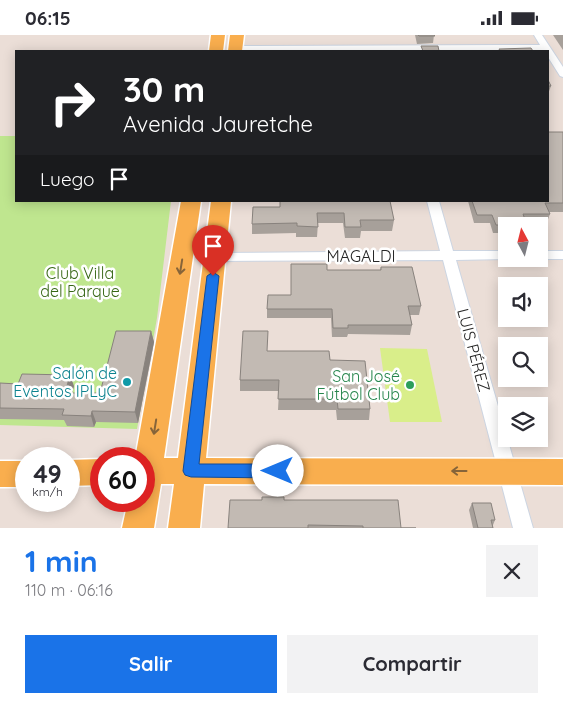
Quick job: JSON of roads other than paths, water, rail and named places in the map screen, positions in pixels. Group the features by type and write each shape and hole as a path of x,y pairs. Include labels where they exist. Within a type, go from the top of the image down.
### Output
{"main road":[{"path":"216,50 218,35"},
{"path":"150,447 191,202"},
{"path":"184,528 221,202"},
{"path":"155,477 191,471 563,472"},
{"path":"0,474 15,474"},
{"path":"138,528 141,512"}],"street":[{"path":"538,35 546,48"},
{"path":"236,45 546,48"},
{"path":"549,52 563,73"},
{"name":"LUIS PÉREZ","path":"433,202 523,528"},
{"name":"MAGALDI","path":"215,257 498,255"},
{"path":"548,255 563,255"}],"place":[{"name":"Salón de Eventos IPLyC","path":"127,382"},
{"name":"San José Fútbol Club","path":"410,385"}],"park label":[{"name":"Club Villa del Parque","path":"80,282"}]}
